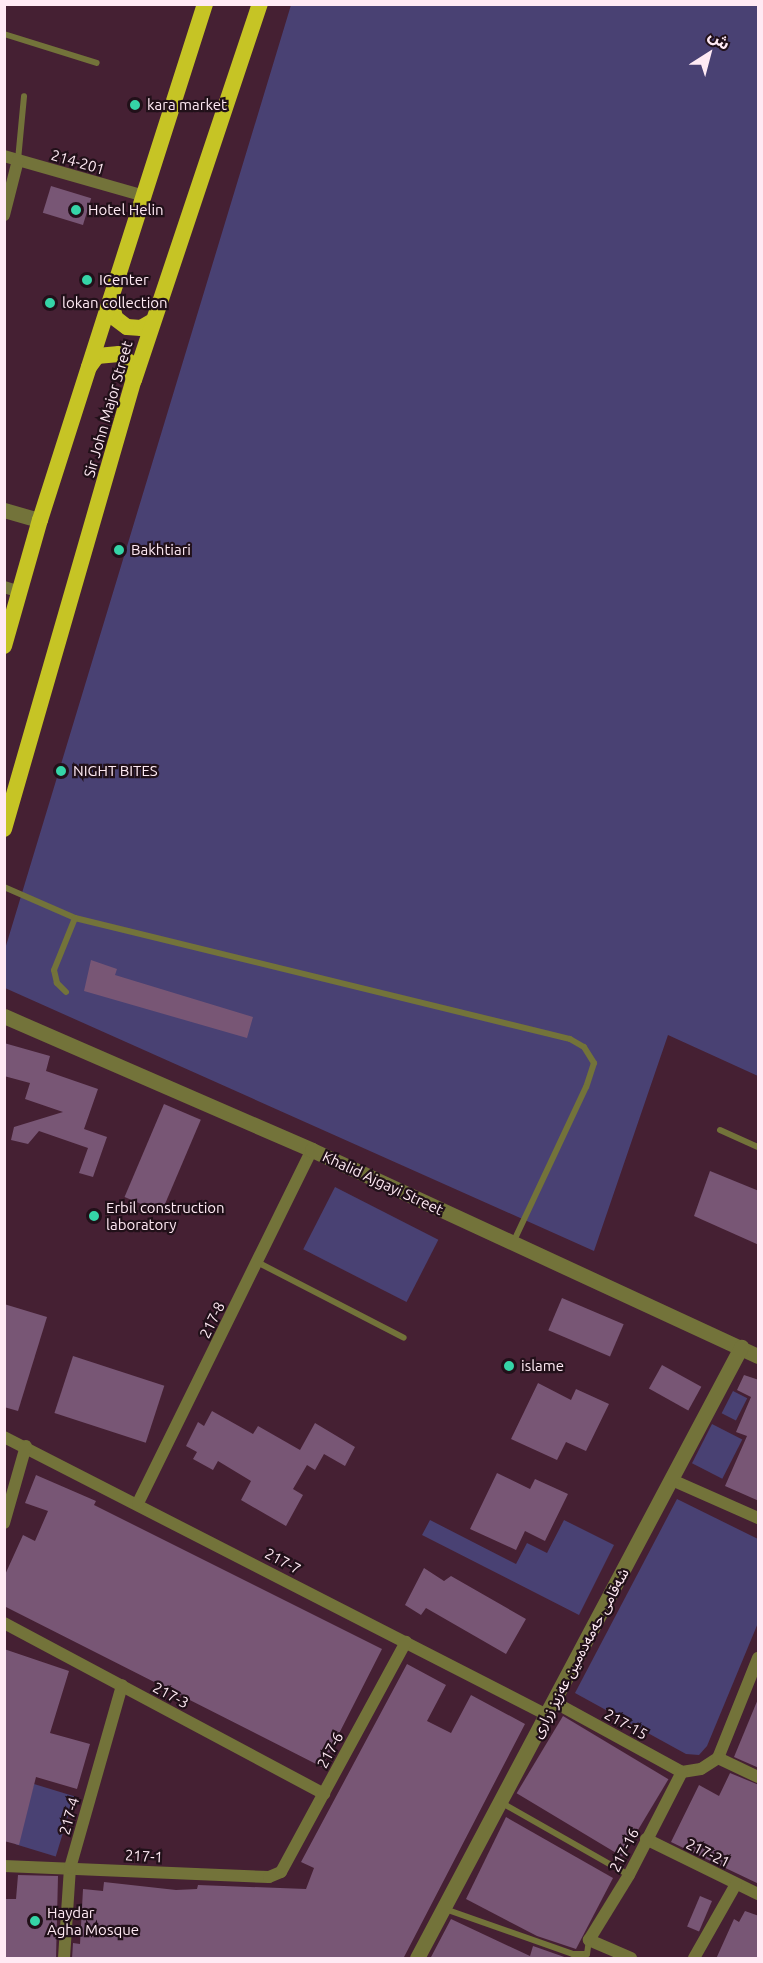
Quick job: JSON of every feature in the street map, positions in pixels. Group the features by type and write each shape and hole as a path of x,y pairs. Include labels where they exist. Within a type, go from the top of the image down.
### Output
{"highway":[{"name":"Sir John Major Street","path":"4,646 12,590 40,520 205,4"},
{"name":"Sir John Major Street","path":"4,829 134,380 260,4"},
{"path":"111,298 111,312 127,327 141,328 153,321"},
{"path":"89,367 97,356 119,354 130,363 134,380"}],"street":[{"name":"214-201","path":"4,156 144,196"},
{"path":"4,215 18,160"},
{"path":"4,510 40,520"},
{"name":"Khalid Ajgayi Street","path":"4,1016 312,1150 759,1356"},
{"name":"217-8","path":"138,1503 312,1150"},
{"name":"شەقامی حەمەدەمین عەزیز زراری","path":"417,1959 502,1803 741,1347"},
{"name":"217-7","path":"4,1437 138,1503 406,1642 551,1709"},
{"path":"4,1523 26,1446"},
{"path":"672,1480 759,1518"},
{"name":"217-3","path":"4,1623 324,1794"},
{"name":"217-6","path":"281,1872 406,1642"},
{"path":"682,1772 701,1769 718,1758 759,1658"},
{"name":"217-4","path":"64,1959 70,1868 122,1685"},
{"name":"217-15","path":"551,1709 682,1772"},
{"path":"718,1758 759,1777"},
{"name":"217-16","path":"589,1940 629,1875 645,1839 682,1772"},
{"name":"217-21","path":"645,1839 759,1894"},
{"name":"217-1","path":"4,1866 269,1877 281,1872"},
{"path":"694,1959 736,1884"},
{"path":"589,1940 631,1959"}],"lane":[{"path":"4,34 97,63"},
{"path":"18,160 24,96"},
{"path":"4,887 75,918 570,1039 584,1047 594,1063 586,1087 513,1243"},
{"path":"66,992 57,983 54,970 75,918"},
{"path":"720,1130 759,1147"},
{"path":"257,1262 404,1338"},
{"path":"502,1803 629,1875"},
{"path":"444,1909 573,1954 588,1954 589,1940"}],"shaded area":[{"path":"291,5 758,5 758,1076 668,1035 594,1251 5,988 5,949"},
{"path":"335,1187 438,1240 407,1302 303,1249"},
{"path":"733,1391 747,1398 736,1421 722,1413"},
{"path":"712,1424 742,1439 722,1479 692,1463"},
{"path":"677,1499 758,1539 758,1623 707,1746 699,1755 686,1754 575,1693"},
{"path":"430,1520 516,1564 527,1543 547,1553 564,1520 614,1545 579,1615 422,1535"},
{"path":"34,1784 74,1796 56,1857 16,1844"}],"building":[{"path":"51,186 91,198 83,225 43,213"},
{"path":"91,960 117,969 115,975 253,1017 247,1038 84,991"},
{"path":"4,1043 50,1056 46,1071 98,1089 84,1129 107,1137 93,1177 79,1173 88,1148 39,1131 28,1144 11,1140 14,1127 63,1112 25,1099 30,1083 4,1076"},
{"path":"164,1104 201,1120 161,1213 125,1197"},
{"path":"710,1171 759,1191 759,1245 694,1216"},
{"path":"562,1298 624,1324 610,1356 548,1330"},
{"path":"4,1304 47,1317 18,1411 4,1407"},
{"path":"73,1356 164,1386 146,1443 54,1413"},
{"path":"662,1365 701,1387 688,1410 649,1389"},
{"path":"744,1375 759,1380 759,1501 725,1486 747,1436 736,1432 751,1397 737,1390"},
{"path":"538,1383 571,1400 576,1389 609,1404 586,1451 566,1442 557,1460 511,1439"},
{"path":"212,1411 253,1434 258,1426 300,1450 315,1423 355,1447 345,1466 324,1454 315,1470 307,1465 293,1489 303,1495 286,1526 241,1500 251,1481 218,1461 213,1470 193,1459 197,1452 186,1446 198,1422 204,1426"},
{"path":"497,1473 530,1489 535,1479 568,1494 545,1541 525,1531 516,1550 470,1529"},
{"path":"36,1475 96,1501 94,1505 382,1649 322,1767 4,1606 4,1577 23,1535 35,1541 48,1511 25,1503"},
{"path":"424,1568 444,1581 451,1576 526,1619 506,1654 426,1608 421,1615 405,1605"},
{"path":"4,1649 69,1671 50,1733 90,1744 77,1789 36,1777 19,1845 4,1841"},
{"path":"407,1664 446,1685 427,1721 451,1733 471,1695 525,1724 403,1959 72,1959 73,1943 80,1944 83,1889 103,1891 104,1882 176,1890 197,1889 198,1885 306,1889 314,1868 301,1862"},
{"path":"759,1699 759,1768 734,1757"},
{"path":"563,1716 668,1779 622,1856 517,1793"},
{"path":"730,1773 759,1785 759,1884 671,1842 699,1785 719,1796"},
{"path":"506,1817 613,1878 576,1949 537,1936 466,1899"},
{"name":"Haydar Agha Mosque","path":"18,1875 58,1876 56,1959 4,1959 4,1899 16,1899"},
{"path":"700,1896 712,1901 699,1931 687,1926"},
{"path":"745,1911 759,1916 759,1959 716,1959 734,1919 739,1922"},
{"path":"451,1919 530,1956 533,1946 570,1959 430,1959"}],"place":[{"name":"kara market","path":"135,105"},
{"name":"Hotel Helin","path":"76,210"},
{"name":"ICenter","path":"87,280"},
{"name":"lokan collection","path":"50,303"},
{"name":"Bakhtiari","path":"119,550"},
{"name":"NIGHT BITES","path":"61,771"},
{"name":"Erbil construction laboratory","path":"94,1216"},
{"name":"islame","path":"509,1366"},
{"name":"Haydar Agha Mosque","path":"35,1921"}]}
